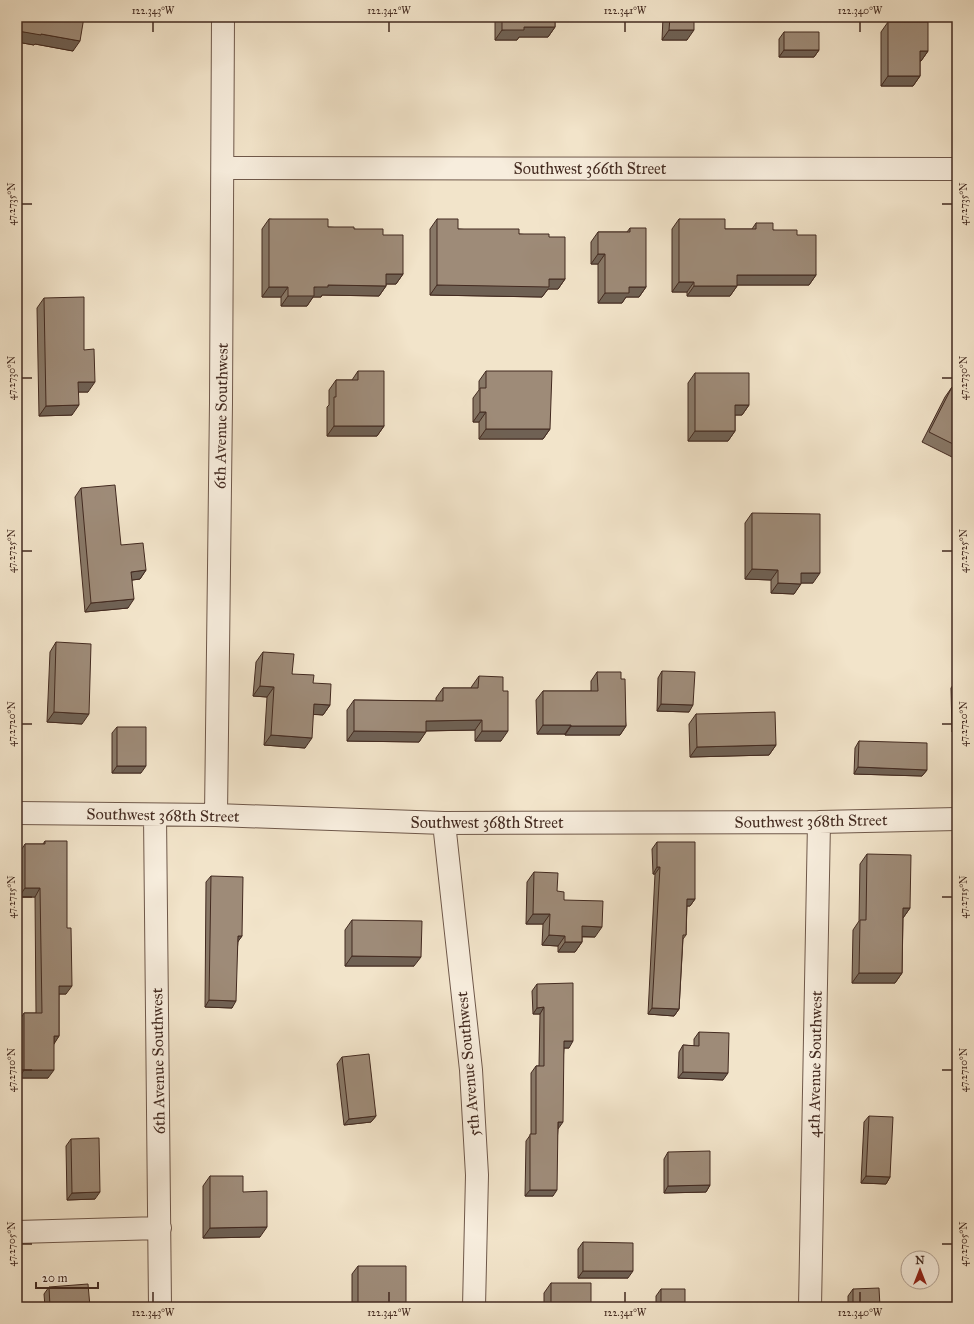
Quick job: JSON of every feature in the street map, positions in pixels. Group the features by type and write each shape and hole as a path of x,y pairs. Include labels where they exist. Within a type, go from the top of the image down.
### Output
{"street":[{"name":"6th Avenue Southwest","path":"216,815 223,168 223,17"},
{"name":"Southwest 366th Street","path":"223,168 957,169"},
{"name":"Southwest 368th Street","path":"17,813 216,815 444,823 819,822 957,819"},
{"name":"6th Avenue Southwest","path":"155,815 160,1307"},
{"name":"4th Avenue Southwest","path":"810,1307 819,822"},
{"name":"5th Avenue Southwest","path":"444,823 472,1078 477,1175 474,1307"},
{"path":"17,1232 160,1228"}],"building":[{"path":"20,17 84,17 80,41 18,31"},
{"path":"502,17 555,17 555,27 524,27 524,30 502,30"},
{"path":"670,17 694,17 694,30 669,30"},
{"path":"888,22 928,22 928,51 920,51 920,76 888,76"},
{"path":"784,32 819,32 819,50 784,50"},
{"path":"269,219 328,219 328,227 383,229 383,235 403,235 403,274 386,274 386,286 328,285 328,287 314,287 314,296 288,296 288,287 269,287"},
{"path":"437,219 458,219 458,229 519,229 519,234 549,234 549,237 565,237 565,279 549,279 549,287 437,285"},
{"path":"679,219 725,219 725,229 756,229 756,223 773,223 773,230 797,230 797,235 816,235 816,275 737,275 737,286 694,286 694,282 679,282"},
{"path":"630,228 646,228 646,287 629,287 629,293 605,293 605,254 598,254 598,232 630,232"},
{"path":"84,297 84,350 94,349 95,382 78,382 79,405 46,406 44,298"},
{"path":"358,371 384,371 384,426 334,426 334,397 336,397 336,380 358,380"},
{"path":"486,371 552,371 550,429 486,429 486,412 480,412 480,388 486,388"},
{"path":"695,373 749,373 749,405 735,405 735,431 695,431"},
{"path":"952,387 957,390 957,446 929,432"},
{"path":"115,485 121,545 143,543 146,570 131,572 134,599 91,603 81,488"},
{"path":"752,513 820,514 820,573 801,573 801,584 778,583 778,570 752,569"},
{"path":"56,642 91,644 89,714 54,712"},
{"path":"263,652 294,654 292,674 314,675 313,683 331,684 330,705 314,704 312,738 271,735 274,687 260,686"},
{"path":"662,671 695,672 693,705 661,704"},
{"path":"597,672 621,672 621,679 625,679 626,726 543,725 543,691 598,691"},
{"path":"479,676 503,677 503,691 508,691 508,731 482,731 482,720 426,721 426,732 354,731 354,700 443,701 443,688 478,688"},
{"path":"775,712 776,745 697,747 696,714"},
{"path":"117,727 146,727 146,766 117,766"},
{"path":"859,741 927,743 927,770 858,767"},
{"path":"45,841 67,841 67,928 71,928 72,986 59,986 59,1036 54,1036 54,1070 24,1070 24,1013 42,1013 40,888 25,888 25,844 45,844"},
{"path":"657,842 695,842 695,899 687,899 686,935 683,935 679,1009 652,1008 660,867 657,867"},
{"path":"867,854 911,855 910,908 903,908 902,973 859,973 860,920 866,920"},
{"path":"534,872 558,873 557,891 564,892 564,900 603,901 602,927 582,926 582,942 565,942 565,936 549,935 550,914 533,914"},
{"path":"211,876 243,877 242,936 238,936 236,1001 209,1000"},
{"path":"352,920 422,921 421,957 352,956"},
{"path":"573,983 573,1041 564,1041 563,1122 558,1122 557,1190 530,1190 530,1134 536,1134 536,1066 544,1066 544,1007 537,1008 537,984"},
{"path":"699,1032 729,1033 728,1073 683,1072 683,1045 699,1046"},
{"path":"369,1054 376,1116 349,1119 342,1057"},
{"path":"869,1116 893,1117 890,1177 866,1176"},
{"path":"99,1138 100,1192 72,1193 71,1139"},
{"path":"710,1151 710,1185 668,1186 668,1152"},
{"path":"210,1176 243,1176 243,1192 267,1191 267,1227 210,1228"},
{"path":"583,1242 633,1243 633,1271 583,1271"},
{"path":"358,1266 406,1266 406,1307 358,1307"},
{"path":"551,1283 591,1283 591,1307 551,1307"},
{"path":"88,1284 90,1307 50,1307 49,1287"},
{"path":"879,1288 880,1307 853,1307 853,1289"},
{"path":"661,1289 685,1289 685,1307 661,1307"}]}
